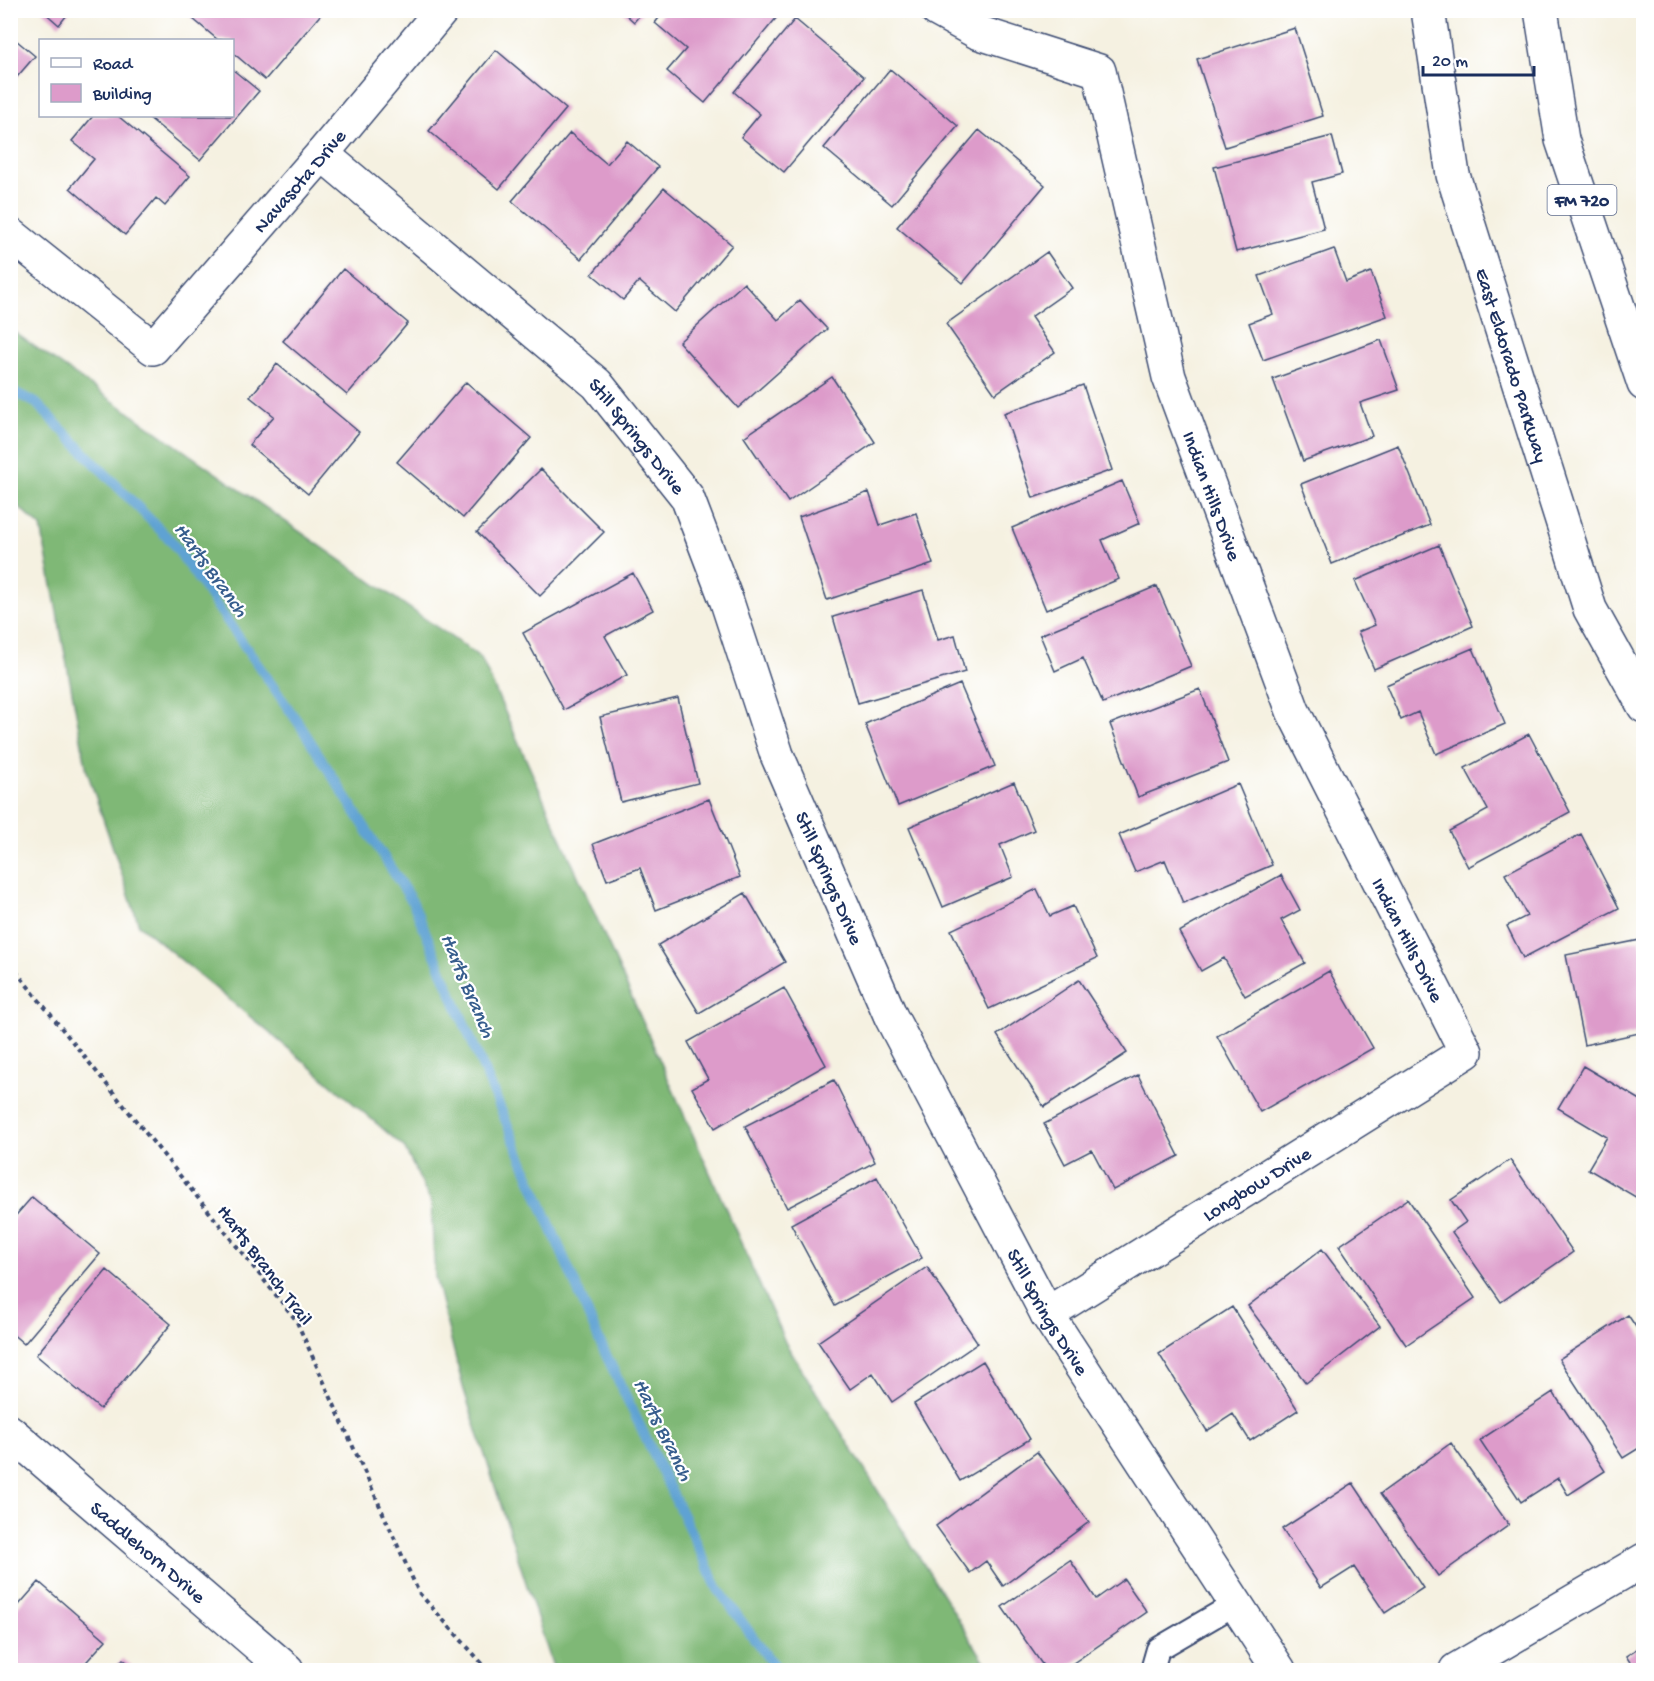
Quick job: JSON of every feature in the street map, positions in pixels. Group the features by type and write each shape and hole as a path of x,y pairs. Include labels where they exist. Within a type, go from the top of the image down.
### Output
{"street":[{"name":"Navasota Drive","path":"10,234 153,348 322,154 442,10"},
{"name":"Indian Hills Drive","path":"937,10 977,32 1099,71 1169,377 1293,711 1466,1052"},
{"name":"East Eldorado Parkway","path":"1428,10 1453,175 1590,609 1644,706"},
{"name":"FM 720","path":"1540,10 1562,140 1644,384"},
{"name":"Still Springs Drive","path":"322,154 597,384 687,497 727,602 777,755 891,1017 1047,1314 1279,1671"},
{"name":"Longbow Drive","path":"1047,1314 1466,1052"},
{"name":"Saddlehorn Drive","path":"10,1432 287,1671"},
{"path":"1456,1671 1644,1560"}],"lane":[{"path":"1152,1671 1158,1649 1236,1604"}],"path":[{"name":"Harts Branch Trail","path":"10,964 296,1320 419,1593 488,1671"}],"green space":[{"path":"11,330 481,658 786,1344 990,1670 554,1670 463,1387 435,1277 431,1202 404,1147 139,925 87,771 41,527 11,500"}],"building":[{"path":"42,10 71,10 59,25"},
{"path":"189,10 319,10 322,13 265,80 234,54 234,39 217,39 186,13"},
{"path":"621,10 644,10 634,22"},
{"path":"665,10 783,10 705,103 667,71 686,49 655,23"},
{"path":"795,19 864,77 784,172 741,137 760,114 734,92"},
{"path":"1295,28 1323,116 1225,147 1197,59"},
{"path":"10,35 35,56 10,85"},
{"path":"496,50 566,109 499,189 429,131"},
{"path":"890,69 958,126 892,205 824,148"},
{"path":"234,71 259,91 200,160 148,117 234,117"},
{"path":"92,117 119,117 190,176 165,206 156,198 125,235 70,188 94,159 72,141"},
{"path":"979,130 1045,185 963,283 897,227"},
{"path":"570,133 607,164 627,141 658,167 581,259 512,201"},
{"path":"1332,136 1342,174 1312,182 1324,229 1236,252 1214,167"},
{"path":"664,188 732,245 675,312 639,281 623,300 592,274"},
{"path":"1334,249 1346,282 1371,272 1387,316 1263,360 1249,323 1273,314 1259,276"},
{"path":"1047,252 1072,288 1031,317 1055,352 995,394 946,324"},
{"path":"343,269 408,323 347,395 283,341"},
{"path":"744,283 778,320 800,300 827,329 738,408 679,342"},
{"path":"1381,340 1399,390 1360,403 1372,436 1303,461 1273,379"},
{"path":"277,364 359,432 308,494 249,445 274,416 250,397"},
{"path":"832,377 875,442 788,502 744,437"},
{"path":"466,382 531,438 463,518 397,462"},
{"path":"1083,385 1112,470 1033,498 1004,413"},
{"path":"1398,445 1430,525 1332,564 1301,484"},
{"path":"541,469 604,532 540,596 477,532"},
{"path":"1122,481 1140,523 1102,540 1119,579 1046,610 1012,528"},
{"path":"869,492 880,525 916,513 933,564 827,600 799,517"},
{"path":"1439,545 1473,626 1374,669 1358,632 1375,625 1355,581"},
{"path":"633,573 653,610 605,636 627,675 564,710 523,633"},
{"path":"1157,586 1191,666 1103,703 1083,658 1055,671 1040,635"},
{"path":"923,590 938,640 955,635 965,672 858,703 833,617"},
{"path":"1473,648 1505,724 1436,754 1418,712 1401,720 1386,685"},
{"path":"960,684 995,766 898,806 865,724"},
{"path":"1200,689 1228,762 1138,797 1110,724"},
{"path":"678,698 698,783 621,802 600,717"},
{"path":"1529,734 1570,812 1468,867 1449,831 1488,810 1465,768"},
{"path":"1014,782 1034,830 1000,845 1013,877 943,907 909,827"},
{"path":"1238,784 1272,865 1183,903 1165,860 1135,872 1119,835"},
{"path":"709,799 740,877 656,910 640,868 607,880 593,844"},
{"path":"1581,834 1619,908 1523,958 1507,926 1527,916 1505,874"},
{"path":"1281,875 1300,910 1281,920 1305,963 1245,996 1224,958 1201,971 1179,932"},
{"path":"1037,889 1050,916 1073,906 1097,958 989,1009 951,930"},
{"path":"745,893 785,962 699,1013 658,945"},
{"path":"1640,940 1644,955 1644,1032 1584,1045 1566,955"},
{"path":"1329,971 1373,1048 1260,1112 1217,1036"},
{"path":"1079,980 1127,1053 1044,1107 997,1035"},
{"path":"784,988 826,1065 715,1128 692,1088 708,1079 688,1042"},
{"path":"1583,1066 1644,1102 1644,1202 1588,1169 1607,1137 1558,1108"},
{"path":"1138,1075 1179,1156 1113,1190 1092,1150 1065,1164 1044,1124"},
{"path":"834,1080 875,1162 787,1208 745,1126"},
{"path":"1510,1160 1573,1252 1501,1302 1452,1232 1466,1222 1451,1200"},
{"path":"877,1177 922,1258 835,1306 791,1224"},
{"path":"32,1197 100,1254 24,1344 10,1332 10,1222"},
{"path":"1408,1199 1475,1298 1406,1345 1339,1246"},
{"path":"1322,1249 1380,1326 1306,1383 1248,1306"},
{"path":"927,1267 978,1343 892,1402 873,1373 850,1389 818,1342"},
{"path":"107,1270 171,1324 100,1409 36,1355"},
{"path":"1232,1307 1298,1410 1250,1441 1233,1414 1207,1431 1159,1354"},
{"path":"1628,1315 1644,1339 1644,1445 1623,1458 1559,1359"},
{"path":"983,1361 1030,1439 960,1481 914,1404"},
{"path":"1553,1392 1605,1471 1568,1495 1558,1478 1521,1502 1480,1440"},
{"path":"1451,1443 1509,1525 1438,1576 1380,1494"},
{"path":"1037,1452 1089,1522 1003,1586 986,1561 970,1573 936,1526"},
{"path":"1353,1483 1423,1588 1385,1613 1354,1567 1321,1588 1282,1529"},
{"path":"1070,1560 1096,1599 1124,1579 1147,1612 1063,1670 1046,1670 1002,1607"},
{"path":"39,1582 106,1640 79,1670 10,1670 10,1615"},
{"path":"1644,1644 1644,1670 1635,1670 1626,1656"},
{"path":"123,1659 137,1670 113,1670"}],"waterway":[{"name":"Harts Branch","path":"10,390 36,403 172,542 300,725 413,903 599,1340 718,1589 777,1670"}]}
